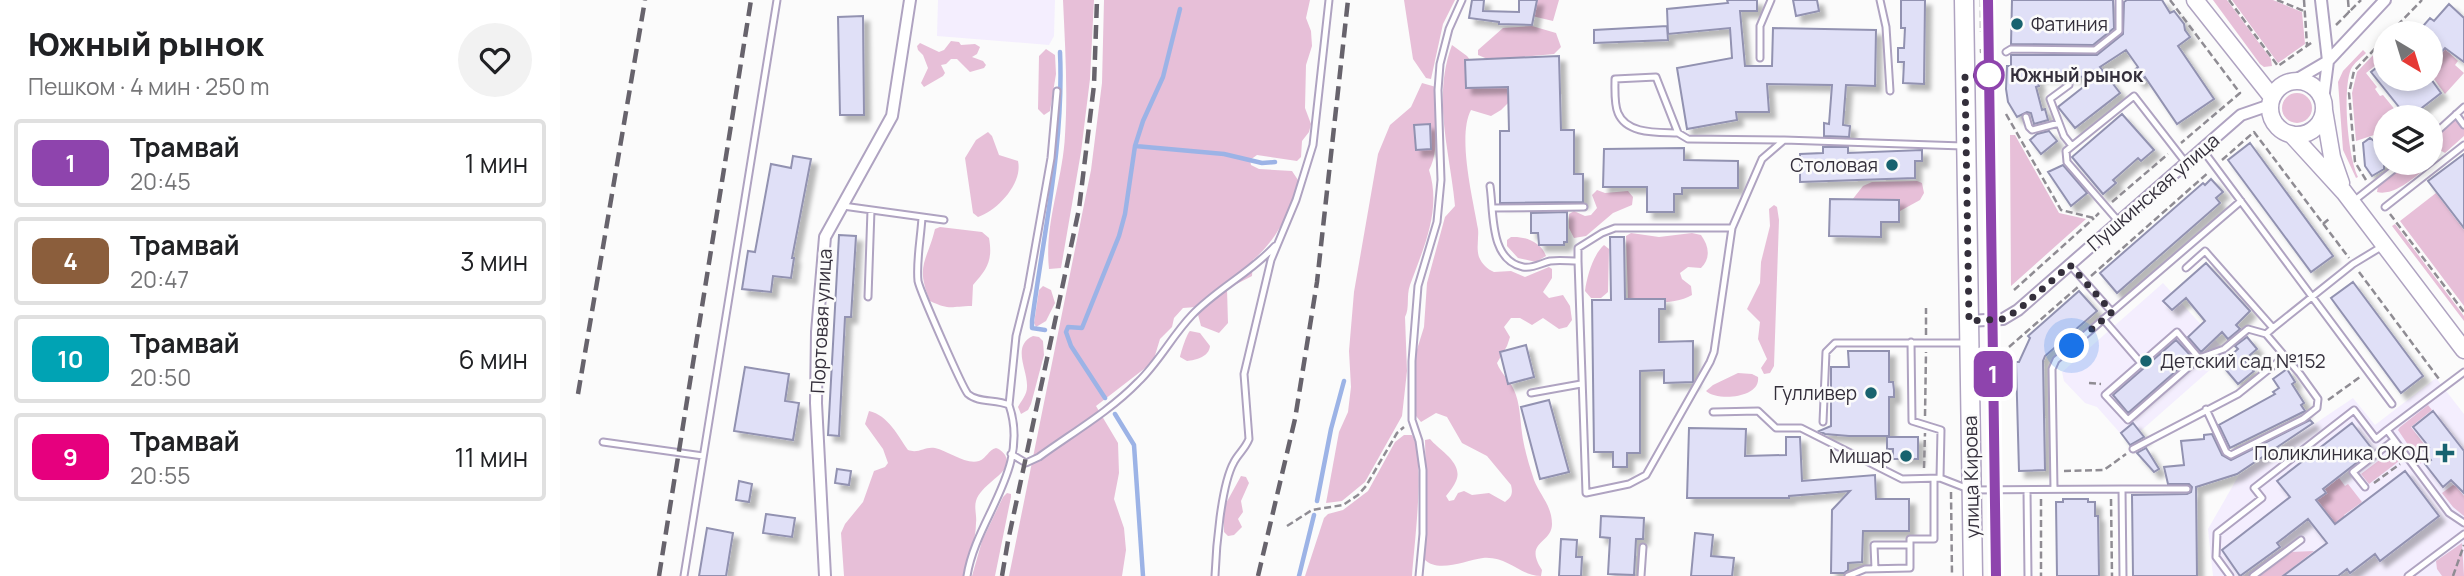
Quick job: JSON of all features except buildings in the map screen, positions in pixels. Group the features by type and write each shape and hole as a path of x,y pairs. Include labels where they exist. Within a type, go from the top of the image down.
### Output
{"main road":[{"name":"улица Кирова","path":"1964,0 1973,576"},
{"path":"2195,0 2271,101"},
{"path":"2348,197 2332,157 2323,105 2312,85 2294,81 2285,84 2271,101 2270,113 2277,127 2291,134 2348,197 2464,348"},
{"path":"2291,134 2303,134 2313,130 2320,121 2323,105"}],"street":[{"name":"Портовая улица","path":"825,576 816,403 817,332 825,236 892,116 910,0"},
{"path":"2321,0 2328,61 2323,105"},
{"path":"2294,81 2328,61 2385,0"},
{"name":"Пушкинская улица","path":"1969,321 2003,319 2018,310 2241,115 2271,101"}],"lane":[{"path":"684,576 777,0"},
{"path":"1215,576 1220,514 1225,491 1233,463 1249,439 1244,373 1271,260 1296,200 1312,145 1329,0"},
{"path":"1419,576 1423,534 1423,470 1419,441 1412,420 1412,360 1418,286 1437,222 1441,180 1438,90 1440,64 1452,21 1462,0"},
{"path":"1760,58 1760,26 1771,0"},
{"path":"1880,0 1886,27 1890,91"},
{"path":"2006,52 2011,49 2095,50 2119,31 2119,0"},
{"path":"1678,133 1656,77 1615,79 1617,111 1631,127 1644,131 1678,133 1688,139 1966,146"},
{"path":"2069,85 2050,99 2064,136 2072,146"},
{"path":"967,576 975,544 1008,475 1012,415 1009,405 1016,336 1028,288 1051,158 1057,91"},
{"path":"2119,222 2067,162 2066,151 2134,96 2186,163"},
{"path":"2443,125 2464,107"},
{"path":"2456,114 2464,125"},
{"path":"2026,117 2032,130 2059,123"},
{"path":"1732,228 1615,228 1578,248 1586,493 1640,480 1653,464 1714,352 1732,228 1762,159 1784,141"},
{"path":"2385,207 2464,145"},
{"path":"2203,149 2392,404"},
{"path":"2348,197 2383,175"},
{"path":"1490,186 1497,239 1501,252 1511,262 1525,267 1552,261 1578,261"},
{"path":"2054,489 2052,369 2056,360 2241,201"},
{"path":"842,206 944,220"},
{"path":"1493,208 1584,207"},
{"path":"869,297 871,210"},
{"path":"922,217 918,281 926,306 946,345 962,386 968,394 977,399 1000,401 1009,405"},
{"path":"1011,454 1026,463 1039,457 1114,403 1157,361 1191,316 1209,299 1238,281 1278,243"},
{"path":"2266,334 2311,296 2384,245"},
{"path":"2186,268 2205,251 2273,328"},
{"path":"2070,265 2112,312"},
{"path":"2104,319 2141,363"},
{"path":"2199,358 2176,332 2105,395 2127,420 2199,358 2224,349 2248,329 2266,334 2318,399 2317,408 2302,419 2231,455 2226,452 2206,409"},
{"path":"1848,576 1865,569 1910,568 1910,539 1934,539 1941,430 1912,421 1911,342"},
{"path":"1823,422 1826,352 1835,343 1969,343"},
{"path":"2133,449 2238,394 2284,357"},
{"path":"2230,576 2216,557 2217,534 2262,498 2254,488 2354,410 2376,439 2464,372"},
{"path":"1531,393 1581,384"},
{"path":"1713,412 1758,411 1776,428 1801,428 1902,479 1937,478 1971,490 2187,489"},
{"path":"2387,430 2449,513 2464,523"},
{"path":"2365,487 2353,472 2394,440"},
{"path":"603,442 703,456"},
{"path":"2027,489 2028,576"},
{"path":"2122,489 2123,576"},
{"path":"2408,576 2464,534"},
{"path":"2253,576 2301,540"},
{"path":"1875,569 1874,545 1910,545"},
{"path":"1641,576 1643,547"}],"path":[{"path":"1981,0 1981,37"},
{"path":"2014,290 2106,207 2240,93 2170,0"},
{"path":"2230,0 2278,66 2307,45 2304,0"},
{"path":"2277,0 2304,11"},
{"path":"2348,0 2349,13"},
{"path":"2342,21 2361,0"},
{"path":"2402,21 2422,0"},
{"path":"1981,47 1982,52 2006,52"},
{"path":"2006,114 2061,210 2094,218"},
{"path":"2009,347 2254,132"},
{"path":"2323,224 2330,218"},
{"path":"1924,478 1926,308"},
{"path":"2317,408 2368,371"},
{"path":"1287,526 1312,510 1343,505 1357,495 1366,486 1397,433 1412,420"},
{"path":"2054,471 2104,470 2133,449"},
{"path":"2365,487 2367,489 2408,458"},
{"path":"1951,482 1952,576"},
{"path":"2041,576 2040,502 2045,494"},
{"path":"2109,495 2112,576"},
{"path":"2453,576 2464,545"}],"shaded area":[{"path":"938,0 1055,0 1054,36 1049,45 937,36"},
{"path":"1063,0 1094,0 1090,79 1081,152 1061,268 1049,269 1051,218 1065,135"},
{"path":"1104,0 1310,0 1306,18 1311,31 1312,46 1306,65 1305,108 1311,124 1302,141 1301,157 1297,161 1257,155 1250,160 1251,165 1259,169 1292,171 1298,180 1282,223 1262,252 1253,260 1252,276 1227,289 1228,323 1219,333 1201,326 1196,307 1183,308 1174,318 1172,327 1160,339 1153,362 1096,406 1118,443 1119,473 1114,499 1124,528 1126,550 1122,576 1009,576 1091,170 1102,83"},
{"path":"1404,0 1455,0 1443,24 1431,79 1426,78 1413,59"},
{"path":"1527,0 1559,0 1553,21 1528,15"},
{"path":"2213,0 2227,0 2271,59 2272,66 2264,67 2260,64"},
{"path":"2232,0 2273,0 2302,12 2305,44 2278,63"},
{"path":"1532,26 1556,33 1561,47 1554,54 1490,60 1478,55 1478,50 1503,28"},
{"path":"951,41 980,47 972,57 986,65 970,72 957,59 951,59 941,65 945,73 943,76 924,87 921,83 928,68 917,46 920,43 939,52"},
{"path":"1452,45 1467,56 1480,73 1500,78 1513,98 1491,116 1471,110 1467,121 1466,151 1478,229 1479,257 1485,266 1494,272 1511,271 1525,277 1549,267 1552,269 1552,278 1543,292 1549,298 1563,295 1570,306 1572,320 1567,327 1559,329 1543,318 1532,325 1520,318 1511,318 1504,327 1510,337 1497,363 1516,395 1523,439 1534,480 1548,506 1551,518 1551,531 1536,553 1542,570 1541,576 1492,558 1444,566 1424,559 1427,533 1425,440 1430,439 1457,468 1456,481 1446,496 1449,501 1464,491 1472,495 1489,493 1505,502 1512,493 1511,485 1487,456 1462,443 1447,417 1436,413 1421,422 1416,416 1414,359 1424,327 1427,283 1445,217 1455,206 1443,105 1446,65"},
{"path":"1046,49 1055,55 1056,74 1050,111 1044,115 1038,109 1039,56"},
{"path":"2445,49 2458,61 2455,65 2464,73 2445,94 2443,91"},
{"path":"2363,50 2366,53 2351,69 2347,92 2349,140 2358,177 2356,178 2343,150 2338,82 2343,71"},
{"path":"2373,55 2373,67 2366,73 2373,82 2373,91 2383,95 2391,105 2373,105 2373,135 2356,141 2352,93 2357,72"},
{"path":"1422,83 1436,87 1436,141 1429,170 1433,200 1429,229 1409,289 1405,317 1407,371 1402,416 1365,482 1342,501 1326,503 1339,432 1348,412 1354,292 1378,154 1390,125 1411,107"},
{"path":"2297,93 2308,97 2312,108 2308,119 2297,123 2286,119 2282,108 2286,97"},
{"path":"2455,116 2464,128 2464,136 2445,153 2443,152 2443,127"},
{"path":"988,132 999,155 1018,161 1019,169 1007,195 978,217 973,213 965,158 976,140"},
{"path":"2010,135 2015,135 2059,213 2086,219 2011,286"},
{"path":"2390,175 2417,175 2393,191 2377,192 2378,186"},
{"path":"1872,182 1922,183 1924,193 1920,200 1900,211 1852,200 1863,186"},
{"path":"1597,190 1605,193 1628,191 1633,197 1632,205 1613,213 1586,236 1574,238 1569,228 1569,214 1574,211 1585,216 1591,215 1597,208 1592,195"},
{"path":"2436,193 2464,230 2464,306 2400,221"},
{"path":"1774,205 1777,207 1779,220 1774,366 1770,373 1764,374 1761,368 1767,359 1758,339 1760,322 1747,309 1760,283 1761,262 1770,226 1769,209"},
{"path":"2395,224 2464,316 2464,321 2392,226"},
{"path":"940,227 982,232 989,238 989,259 973,285 972,306 947,307 930,301 923,271 935,229"},
{"path":"1631,233 1659,237 1692,233 1701,235 1708,252 1704,264 1701,268 1688,267 1680,273 1682,279 1691,286 1692,295 1663,302 1632,302 1628,298 1626,236"},
{"path":"1511,237 1532,241 1546,256 1536,262 1518,258 1507,246 1507,240"},
{"path":"1604,245 1609,249 1608,292 1601,298 1591,298 1585,291 1587,279 1594,260"},
{"name":"Детский сад №152","path":"2163,283 2228,354 2135,436 2127,427 2120,433 2097,407 2085,403 2064,381 2062,372"},
{"path":"1043,286 1051,290 1055,303 1046,321 1036,327 1034,323 1039,290"},
{"path":"1190,331 1200,333 1210,346 1205,355 1187,361 1180,357"},
{"path":"1033,336 1043,341 1044,355 1031,404 1028,410 1021,414 1018,407 1027,387 1022,352 1026,340"},
{"path":"1738,373 1758,377 1753,390 1728,397 1706,391 1713,385"},
{"path":"2436,378 2464,414 2464,576 2213,576 2208,529 2239,475 2353,398 2375,425"},
{"path":"2428,405 2432,410 2411,427 2427,448 2422,452 2421,464 2398,430"},
{"path":"869,411 887,421 908,450 935,448 974,462 982,460 996,448 1006,456 1007,464 1002,473 983,490 976,501 975,536 965,576 844,576 841,533 863,502 874,471 888,463 883,449 865,424"},
{"path":"1404,435 1412,435 1418,462 1418,503 1412,576 1305,576 1324,518 1328,514 1343,510 1368,491 1395,442"},
{"path":"2392,445 2403,458 2369,484 2361,474 2390,452"},
{"path":"1241,476 1246,477 1249,483 1241,501 1243,512 1238,519 1242,527 1234,535 1228,536 1224,532 1224,507"},
{"path":"2339,478 2345,486 2348,484 2362,502 2344,515 2346,519 2337,526 2317,500 2327,493 2325,489"},
{"path":"2453,485 2464,496 2464,516 2442,493"},
{"path":"1007,493 1011,494 1011,497 995,576 972,576 982,541"},
{"path":"2462,543 2464,576 2442,576 2436,561"},
{"path":"2314,551 2282,576 2260,576 2291,552"}],"waterway":[{"path":"1105,398 1071,346 1066,332 1068,327 1082,328 1119,236 1135,146 1163,77 1180,9"},
{"path":"1045,330 1032,328 1032,321 1056,153 1060,52"},
{"path":"1135,146 1224,154 1262,163 1275,162"},
{"path":"1317,501 1331,429 1344,381"},
{"path":"1115,414 1134,445 1143,576"},
{"path":"1299,576 1314,515"}],"tram line":[{"path":"1988,0 1996,576"},
{"name":"1","path":"1988,0 1996,576"}],"railway":[{"path":"578,394 645,0"},
{"path":"659,576 751,0"},
{"path":"1002,576 1079,209 1094,85 1097,0"},
{"path":"1258,576 1295,419 1317,282 1348,0"}],"place":[{"name":"Фатиния","path":"2017,24"},
{"name":"Южный рынок","path":"1989,75"},
{"name":"Столовая","path":"1892,165"},
{"name":"Детский сад №152","path":"2146,361"},
{"name":"Гулливер","path":"1871,393"},
{"name":"Поликлиника ОКОД","path":"2445,453"},
{"name":"Мишар","path":"1906,456"}],"route":[{"path":"1989,75 1965,76 1969,321 2003,319 2018,310 2070,265 2112,312 2072,346"}]}
